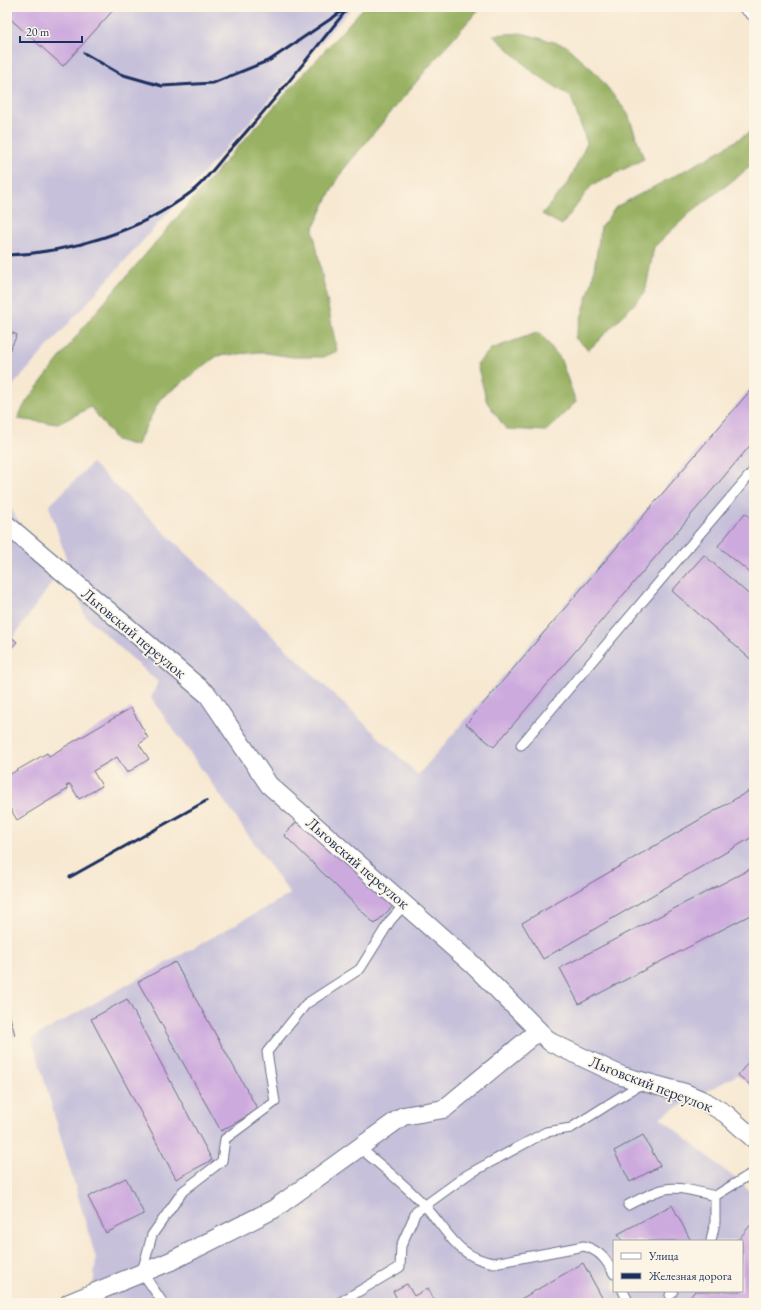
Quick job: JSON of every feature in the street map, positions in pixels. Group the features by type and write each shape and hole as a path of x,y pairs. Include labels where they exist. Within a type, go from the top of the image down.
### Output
{"street":[{"name":"Льговский переулок","path":"7,525 208,695 270,784 472,964 550,1042 622,1076 646,1081 685,1093 706,1102 726,1114 754,1138"},
{"path":"69,1303 171,1261 274,1209 403,1116 444,1108 538,1031"}],"lane":[{"path":"742,7 754,17"},
{"path":"521,745 754,470"},
{"path":"163,1303 142,1272 152,1235 183,1191 222,1161 225,1140 275,1102 267,1052 306,1004 360,969 390,921 405,904"},
{"path":"339,1303 400,1268 400,1246 416,1212 467,1175 546,1132 571,1128 646,1081"},
{"path":"359,1147 425,1206 457,1247 469,1256 481,1261 494,1263 584,1246 594,1249 601,1254 613,1272"},
{"path":"628,1205 657,1190 671,1188 680,1188 715,1196 754,1172"},
{"path":"711,1240 715,1222 715,1196"},
{"path":"624,1292 629,1303"}],"shaded area":[{"path":"7,7 353,7 7,392"},
{"path":"754,384 754,1088 737,1075 660,1117 754,1194 754,1303 91,1303 96,1259 32,1038 290,894 151,698 158,682 85,616 49,506 92,463 418,775"},
{"path":"7,502 54,580 7,646"}],"green space":[{"path":"364,7 481,7 447,45 343,170 313,229 337,351 324,357 292,357 260,352 217,356 160,399 136,446 116,440 91,407 58,424 17,419 26,402 85,325 228,158"},
{"path":"521,33 565,45 596,73 628,114 644,159 591,186 562,225 542,214 569,182 587,143 571,97 533,72 493,35"},
{"path":"750,132 754,134 754,162 740,175 691,212 654,247 645,293 589,350 575,338 592,282 601,227 616,207 708,158"},
{"path":"539,332 560,358 576,402 546,431 506,429 487,402 477,364 491,349"}],"building":[{"path":"7,7 116,7 63,66 7,16"},
{"path":"7,330 17,335 7,356"},
{"path":"754,386 754,441 494,747 466,724"},
{"path":"745,513 754,520 754,576 718,546"},
{"path":"704,555 754,599 754,662 672,591"},
{"path":"7,633 17,642 7,653"},
{"path":"131,708 148,738 139,744 149,759 127,773 117,757 93,771 102,786 79,799 70,784 66,786 68,789 17,820 7,803 7,776 47,753 49,756"},
{"path":"754,788 754,836 543,959 522,923"},
{"path":"310,808 402,897 375,924 284,835"},
{"path":"754,867 754,913 579,1004 560,968"},
{"path":"175,962 258,1110 221,1131 138,982"},
{"path":"127,999 212,1160 176,1179 91,1019"},
{"path":"7,1006 15,1035 7,1037"},
{"path":"754,1055 754,1088 738,1075"},
{"path":"643,1135 660,1166 630,1182 614,1151"},
{"path":"126,1178 144,1214 106,1233 88,1197"},
{"path":"672,1205 690,1240 621,1240 618,1234"},
{"path":"754,1221 754,1303 685,1303 694,1292 743,1292 743,1240 738,1240"},
{"path":"583,1263 605,1303 514,1303"},
{"path":"407,1284 414,1296 428,1288 436,1303 399,1303 393,1291"}],"railway":[{"path":"7,255 55,250 103,238 127,229 149,218 190,193 205,179 259,118 349,7"},
{"path":"84,53 120,74 162,86 213,83 270,60 341,12"},
{"path":"70,877 206,801"}]}
